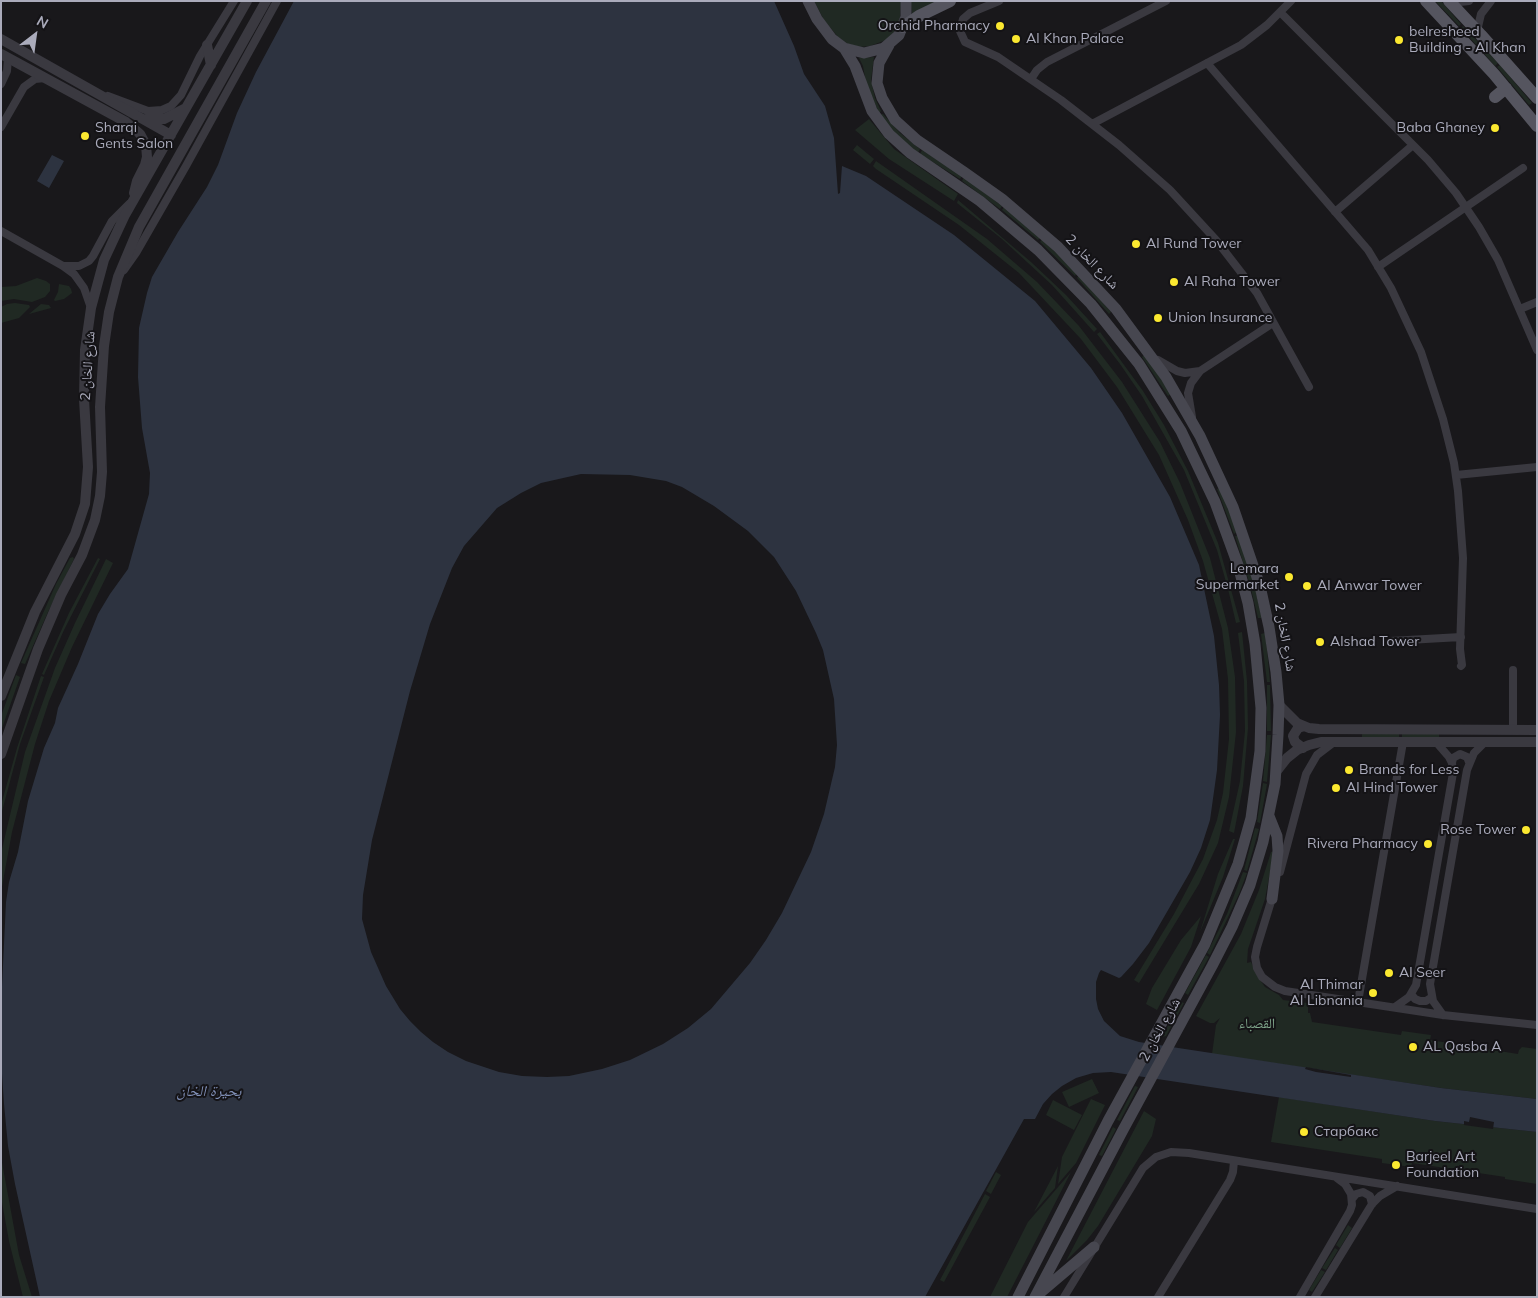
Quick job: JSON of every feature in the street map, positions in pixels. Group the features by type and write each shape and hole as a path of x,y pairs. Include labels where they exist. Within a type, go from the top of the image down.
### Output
{"main road":[{"name":"شارع الخان 2","path":"808,1 827,33 844,48 855,66 872,111 889,134 910,153 980,202 1026,239 1074,286 1123,343 1154,386 1181,431 1204,478 1232,546 1248,603 1258,665 1261,730 1258,773 1250,818 1238,864 1217,918 1108,1122 1018,1297"},
{"path":"844,48 864,53 879,50 888,45 903,27 906,17 906,1"},
{"path":"903,27 950,1"},
{"path":"1426,1 1506,88 1537,126"},
{"path":"1450,2 1537,98"},
{"name":"شارع الخان 2","path":"888,45 879,63 877,83 882,98 894,120 913,138 1002,199 1051,241 1110,302 1153,358 1192,421 1228,494 1260,586 1273,649 1279,705 1276,772 1269,816 1257,864 1241,906 1216,960 1123,1130 1036,1296"},
{"path":"1495,97 1506,88"},
{"path":"1269,816 1277,836 1278,851 1272,899"},
{"path":"1036,1296 1094,1247"}],"street":[{"path":"98,93 123,100 148,111 167,109 178,99 207,45 234,1"},
{"name":"شارع الخان 2","path":"1,696 32,620 78,527 84,504 88,479 84,364 91,308 99,276 110,245 134,200 247,1"},
{"name":"شارع الخان 2","path":"1,754 38,649 61,595 82,555 91,532 97,508 101,478 100,407 104,346 109,312 118,277 140,227 266,1"},
{"path":"118,277 136,252 277,1"},
{"path":"999,1 966,15 960,27 961,35 968,44 991,53 1076,110 1145,167 1193,214 1216,240 1257,293 1310,387"},
{"path":"1031,79 1037,70 1047,62 1166,1"},
{"path":"1092,124 1241,45 1280,12 1290,1"},
{"path":"1450,2 1469,1"},
{"path":"1478,31 1481,14 1491,1"},
{"path":"1280,12 1443,176 1466,207 1498,260 1537,350"},
{"path":"1,39 171,135"},
{"path":"207,45 211,65"},
{"path":"4,56 126,122 140,134 146,145 147,157 137,181 134,200 112,221 94,256 89,261 79,266 63,266"},
{"path":"1,84 8,68 4,56"},
{"path":"1207,64 1368,250 1391,288 1412,332 1444,418 1456,474 1462,522 1463,558 1461,666"},
{"path":"1,126 24,87 35,79 45,78"},
{"path":"142,118 164,119 187,107"},
{"path":"1335,212 1413,145"},
{"path":"1378,267 1523,168"},
{"path":"1,232 74,274 81,283 91,308"},
{"path":"1520,309 1537,302"},
{"path":"1192,421 1188,393 1191,383 1200,371 1273,323"},
{"path":"1153,358 1177,372 1200,371"},
{"path":"1456,474 1537,467"},
{"path":"78,527 91,532"},
{"path":"68,548 82,555"},
{"path":"1390,641 1461,637"},
{"path":"1513,670 1513,730"},
{"path":"1279,705 1292,718 1304,726 1325,730 1537,730"},
{"path":"1303,748 1297,745 1293,736 1298,728 1304,726"},
{"path":"1276,772 1288,758 1303,748 1315,744 1334,742 1537,742"},
{"path":"1334,742 1317,756 1306,774 1256,952 1256,962 1262,977 1270,985 1280,990 1444,1015 1537,1025"},
{"path":"1358,1002 1403,742"},
{"path":"1395,1008 1411,994 1416,985 1453,773 1452,763 1436,742"},
{"path":"1444,1015 1435,1005 1430,984 1469,762 1477,749 1485,742"},
{"path":"1452,763 1453,758 1460,754 1467,757 1469,762"},
{"path":"1411,994 1420,1001 1432,998"},
{"path":"1064,1297 1143,1168 1156,1157 1171,1152 1537,1209"},
{"path":"1158,1297 1230,1180 1234,1161"},
{"path":"1300,1297 1348,1216 1352,1205 1351,1194 1345,1184 1333,1176"},
{"path":"1315,1297 1372,1204 1384,1193 1397,1186"},
{"path":"1352,1199 1356,1194 1364,1192 1370,1196 1372,1204"}],"green space":[{"path":"814,1 901,1 900,18 894,32 886,40 870,46 859,47 848,44 838,37 824,20"},
{"path":"911,1 939,1 912,14"},
{"path":"1435,1 1441,1 1461,24 1459,26"},
{"path":"1463,26 1498,63 1495,66 1461,28"},
{"path":"874,57 871,80 875,98 881,111 879,113 866,83 863,66 859,58"},
{"path":"1500,65 1532,103 1529,105 1497,67"},
{"path":"883,114 900,133 920,149 918,153 897,136 880,115"},
{"path":"869,119 894,149 958,194 954,201 889,159 855,130"},
{"path":"857,145 874,159 870,164 853,150"},
{"path":"922,150 962,176 960,179 920,154"},
{"path":"876,161 987,239 1037,282 1079,326 1122,382 1160,442 1180,483 1210,558 1228,628 1235,677 1236,732 1229,797 1218,843 1199,884 1139,983 1134,980 1174,914 1203,859 1217,820 1223,793 1229,739 1228,679 1222,629 1203,561 1188,520 1159,455 1117,387 1081,339 1019,273 959,225 876,169 873,166"},
{"path":"964,177 1002,206 1000,209 962,181"},
{"path":"958,200 1031,262 1066,295 1097,329 1094,332 1052,285 1002,239 957,203"},
{"path":"1004,207 1040,238 1038,240 1002,210"},
{"path":"1042,239 1077,273 1075,276 1040,242"},
{"path":"1079,275 1111,312 1109,314 1077,278"},
{"path":"37,278 50,284 50,291 45,297 32,302 14,299 1,301 1,287 16,286"},
{"path":"59,284 69,286 72,293 64,299 55,301 54,300"},
{"path":"15,303 29,305 30,307 19,318 1,323 1,307"},
{"path":"41,304 49,305 51,308 29,314"},
{"path":"1100,332 1143,391 1164,425 1188,471 1218,543 1240,622 1236,623 1217,550 1184,470 1142,396 1097,334"},
{"path":"1145,354 1171,394 1168,396 1142,357"},
{"path":"1220,488 1237,532 1234,534 1217,489"},
{"path":"1239,535 1253,581 1249,582 1235,536"},
{"path":"73,557 74,559 25,664 21,663 56,584 70,558"},
{"path":"98,558 100,559 64,630 44,675 42,674 69,613"},
{"path":"106,559 113,563 72,647 49,701 35,744 12,832 1,892 1,853 25,752 55,668"},
{"path":"1254,584 1262,618 1258,618 1250,585"},
{"path":"1242,632 1247,681 1248,728 1243,786 1234,833 1229,831 1240,781 1245,731 1244,681 1238,633"},
{"path":"1265,633 1270,682 1267,682 1261,634"},
{"path":"16,675 20,677 1,731 1,716"},
{"path":"41,676 44,677 20,744 1,815 1,805 17,748"},
{"path":"1267,685 1270,685 1271,731 1267,731"},
{"path":"1362,734 1399,734 1399,738 1362,738"},
{"path":"1402,734 1439,734 1439,738 1402,738"},
{"path":"1267,735 1271,735 1267,782 1263,781"},
{"path":"1263,783 1267,784 1260,823 1257,822"},
{"path":"1255,828 1259,829 1247,871 1244,870"},
{"path":"1233,839 1235,839 1223,877 1200,932 1218,874"},
{"name":"القصباء","path":"1274,851 1265,899 1248,949 1247,963 1251,962 1265,987 1279,995 1283,1000 1308,1003 1308,1013 1310,1013 1312,1022 1401,1035 1402,1031 1431,1035 1430,1040 1518,1054 1522,1047 1537,1049 1537,1099 1441,1088 1212,1054 1216,1025 1220,1018 1214,1023 1210,1023 1196,1016 1241,934 1259,890 1271,852"},
{"path":"1243,872 1247,873 1239,894 1210,955 1207,953 1227,914"},
{"path":"1201,916 1191,947 1157,1010 1146,1004 1152,988 1181,940"},
{"path":"1206,955 1209,957 1188,995 1185,993"},
{"path":"1181,1002 1184,1003 1166,1036 1162,1037"},
{"path":"1092,1079 1099,1093 1069,1107 1062,1092"},
{"path":"1135,1086 1138,1087 1120,1121 1117,1120"},
{"path":"1279,1097 1435,1121 1537,1132 1537,1184 1505,1179 1505,1177 1412,1163 1411,1167 1382,1163 1382,1159 1271,1142"},
{"path":"1091,1099 1105,1105 1076,1163 1058,1184 1062,1157"},
{"path":"1053,1100 1082,1115 1074,1130 1046,1115"},
{"path":"1144,1111 1156,1119 1152,1136 1098,1226 1066,1261"},
{"path":"1113,1127 1116,1129 1102,1156 1099,1155"},
{"path":"1,1157 19,1255 32,1297 23,1297 9,1241 1,1197"},
{"path":"1058,1166 1055,1188 1034,1212"},
{"path":"996,1172 1001,1175 991,1194 986,1191"},
{"path":"1071,1172 1007,1297 990,1297 1028,1222"},
{"path":"985,1194 990,1197 944,1282 940,1280"},
{"path":"1348,1225 1352,1228 1340,1248 1336,1245"},
{"path":"1335,1248 1338,1250 1326,1270 1322,1268"},
{"path":"1321,1270 1325,1272 1312,1292 1309,1290"}],"water":[{"name":"بحيرة الخان","path":"294,1 774,1 804,74 825,106 834,138 838,194 840,193 842,166 866,176 954,235 1035,301 1091,368 1122,413 1170,497 1199,565 1214,636 1219,685 1220,715 1217,770 1210,820 1201,848 1190,872 1149,943 1121,977 1119,978 1101,970 1099,973 1096,982 1096,999 1098,1009 1104,1021 1120,1036 1139,1042 1441,1088 1537,1099 1537,1132 1435,1121 1111,1072 1093,1073 1076,1078 1062,1086 1043,1104 1035,1119 1024,1119 925,1297 40,1297 15,1184 8,1146 4,1104 1,1059 2,986 6,902 9,882 18,852 28,801 44,748 55,723 58,708 98,614 128,569 149,494 150,473 142,428 138,377 139,328 147,293 152,277 207,187 218,165 237,113 256,72","holes":["581,474 630,475 666,481 682,487 714,506 748,531 774,557 796,591 823,650 834,699 837,745 835,767 824,814 811,852 782,913 750,963 711,1009 688,1028 663,1044 630,1060 602,1069 569,1076 547,1077 522,1076 499,1072 466,1061 433,1042 410,1021 386,986 371,952 362,919 363,895 372,840 410,691 430,624 452,568 464,546 497,508 541,483"]},
{"path":"52,155 64,161 49,188 37,181"}],"pier":[{"path":"1306,1067 1351,1075 1351,1077 1316,1072 1305,1069"},
{"path":"1470,1117 1494,1122 1493,1129 1464,1125 1464,1121 1469,1122"}],"place":[{"name":"Orchid Pharmacy","path":"1000,26"},
{"name":"Al Khan Palace","path":"1016,39"},
{"name":"belresheed Building - Al Khan","path":"1399,40"},
{"name":"Baba Ghaney","path":"1495,128"},
{"name":"Sharqi Gents Salon","path":"85,136"},
{"name":"Al Rund Tower","path":"1136,244"},
{"name":"Al Raha Tower","path":"1174,282"},
{"name":"Union Insurance","path":"1158,318"},
{"name":"Lemara Supermarket","path":"1289,577"},
{"name":"Al Anwar Tower","path":"1307,586"},
{"name":"Alshad Tower","path":"1320,642"},
{"name":"Brands for Less","path":"1349,770"},
{"name":"Al Hind Tower","path":"1336,788"},
{"name":"Rose Tower","path":"1526,830"},
{"name":"Rivera Pharmacy","path":"1428,844"},
{"name":"Al Seer","path":"1389,973"},
{"name":"Al Thimar Al Libnania","path":"1373,993"},
{"name":"AL Qasba A","path":"1413,1047"},
{"name":"Старбакс","path":"1304,1132"},
{"name":"Barjeel Art Foundation","path":"1396,1165"}]}
